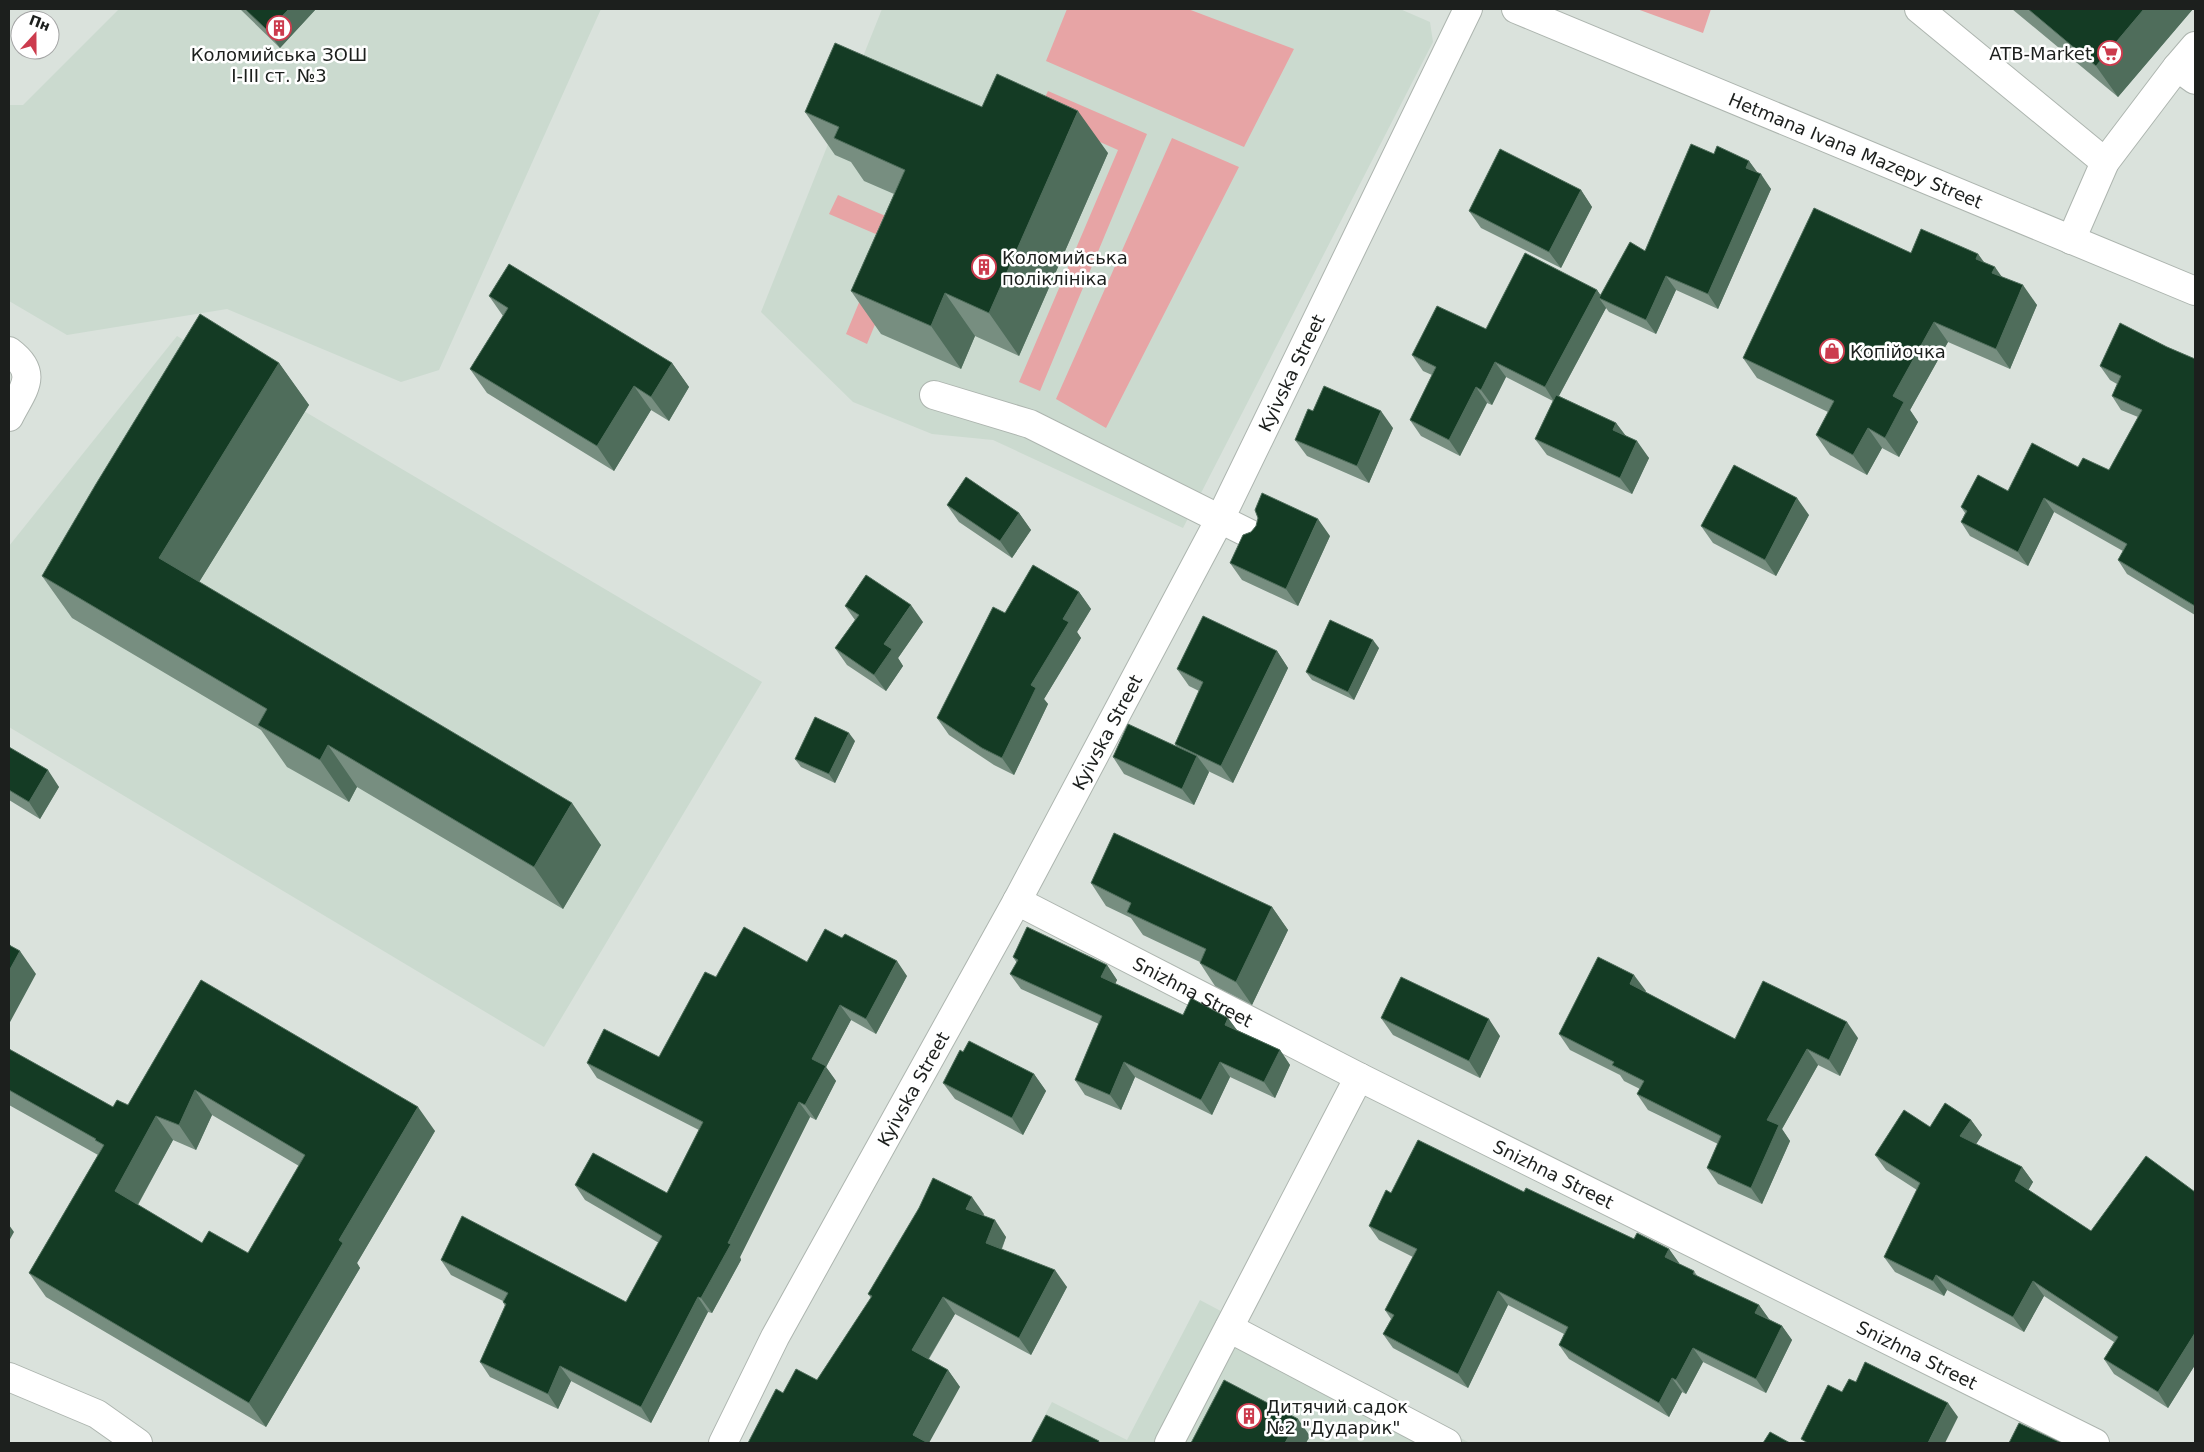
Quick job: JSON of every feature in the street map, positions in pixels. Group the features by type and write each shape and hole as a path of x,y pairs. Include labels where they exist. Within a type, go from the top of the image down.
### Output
{"street":[{"name":"Kyivska Street","path":"722,1443 775,1337 1017,900 1220,519 1468,9"},
{"name":"Hetmana Ivana Mazepy Street","path":"1516,9 2195,290"},
{"path":"1919,9 1984,65 2104,162"},
{"path":"2071,240 2104,162 2186,74 2195,46"},
{"path":"9,351 26,368 27,376 25,386 9,417"},
{"path":"934,395 1030,424 1254,536"},
{"name":"Snizhna Street","path":"1017,900 1358,1077 2095,1443"},
{"path":"1169,1443 1358,1077"},
{"path":"1229,1328 1447,1443"},
{"path":"9,1377 96,1414 138,1443"}],"shaded area":[{"path":"119,9 601,9 439,370 401,382 227,309 67,335 9,301 9,105 23,105"},
{"path":"882,9 1400,9 1430,22 1433,42 1183,528 993,440 932,434 853,402 761,312"},
{"path":"1067,9 1188,9 1294,49 1244,147 1046,61"},
{"path":"1637,9 1711,9 1703,33"},
{"path":"1048,91 1147,134 1040,391 1019,382 1118,150 1037,114"},
{"path":"1172,138 1239,167 1106,428 1056,399"},
{"path":"838,195 915,229 906,247 829,214"},
{"path":"880,252 901,261 867,344 846,334"},
{"path":"177,336 762,682 544,1047 9,727 9,546"},
{"path":"1200,1300 1470,1443 1030,1443 1052,1402 1127,1440"}],"building":[{"path":"245,9 289,9 268,31"},
{"path":"2028,9 2144,9 2096,66"},
{"name":"Коломийська поліклініка","path":"835,43 982,107 997,74 1078,111 989,313 945,293 931,326 851,291 905,170 834,138 839,127 805,112"},
{"path":"1691,144 1714,154 1717,146 1749,161 1746,168 1761,174 1708,294 1666,276 1646,320 1599,298 1630,242 1645,251"},
{"path":"1500,149 1581,190 1549,252 1469,211"},
{"path":"1814,208 1911,253 1921,229 1978,254 1976,259 1995,267 1992,273 2023,285 1996,349 1934,322 1893,396 1904,402 1885,438 1868,428 1853,455 1816,435 1834,401 1743,358"},
{"path":"1525,253 1597,290 1545,387 1495,362 1481,390 1476,387 1449,440 1410,420 1436,367 1412,355 1437,306 1486,329"},
{"path":"509,264 672,363 651,397 634,386 597,446 470,369 508,308 489,296"},
{"path":"200,314 279,363 159,558 572,803 534,867 328,745 320,760 258,725 267,709 42,576"},
{"path":"2120,323 2195,359 2195,606 2118,560 2127,544 2044,498 2018,552 1961,522 1967,511 1961,507 1978,475 2008,491 2032,443 2078,467 2083,458 2109,470 2142,410 2112,396 2121,376 2100,366"},
{"path":"1324,386 1381,411 1357,466 1295,440 1308,409 1313,411"},
{"path":"1556,395 1616,423 1613,430 1637,441 1620,478 1535,439"},
{"path":"1734,465 1797,498 1765,560 1701,526"},
{"path":"966,477 1019,513 1000,541 947,505"},
{"path":"1262,493 1318,519 1286,589 1230,563 1243,535 1251,532 1256,526 1258,518 1255,510"},
{"path":"1033,565 1079,592 1063,619 1069,622 1031,685 1036,688 1002,758 982,748 937,718 993,607 1005,613"},
{"path":"866,575 911,605 884,644 892,649 874,675 835,648 859,615 845,606"},
{"path":"1203,616 1277,651 1221,766 1175,744 1203,682 1177,669"},
{"path":"1330,620 1373,640 1348,692 1306,672"},
{"path":"815,717 849,733 829,774 795,759"},
{"path":"1128,724 1197,756 1182,789 1113,757"},
{"path":"9,747 48,770 29,802 9,790"},
{"path":"1114,833 1272,907 1236,982 1200,963 1206,949 1127,912 1131,903 1091,883"},
{"path":"744,927 807,962 825,929 842,938 845,934 897,961 866,1019 840,1005 812,1059 826,1066 805,1105 799,1102 728,1243 731,1244 701,1298 698,1297 641,1407 560,1366 548,1394 480,1362 506,1304 503,1302 508,1293 441,1260 462,1216 626,1302 662,1236 575,1185 593,1153 667,1193 703,1122 587,1063 604,1029 659,1057 705,972 716,977"},
{"path":"1027,927 1107,965 1101,977 1183,1015 1191,998 1228,1018 1225,1025 1280,1050 1264,1082 1220,1062 1201,1100 1124,1062 1110,1095 1075,1080 1102,1016 1010,974 1018,960 1013,957"},
{"path":"9,945 20,951 9,971"},
{"path":"1598,957 1634,975 1630,984 1735,1039 1763,981 1847,1022 1829,1060 1807,1049 1767,1120 1779,1125 1751,1188 1707,1168 1721,1136 1637,1094 1644,1081 1612,1065 1614,1062 1559,1034"},
{"path":"1401,977 1489,1019 1469,1061 1381,1018"},
{"path":"201,980 418,1107 339,1240 343,1243 249,1403 29,1273 104,1145 9,1090 9,1049 113,1107 117,1100 128,1105","holes":["195,1090 305,1155 248,1253 209,1231 202,1243 115,1191 156,1116 179,1125"]},
{"path":"969,1041 1034,1074 1012,1118 943,1083 960,1050 963,1052"},
{"path":"1945,1103 1971,1120 1960,1136 2022,1167 2015,1181 2091,1231 2146,1156 2195,1192 2195,1333 2158,1392 2104,1359 2118,1337 2033,1281 2013,1317 1936,1275 1933,1281 1884,1257 1920,1183 1875,1155 1904,1110 1930,1127"},
{"path":"1418,1140 1524,1192 1526,1188 1634,1239 1637,1233 1669,1249 1665,1257 1694,1271 1693,1274 1759,1305 1755,1313 1782,1326 1756,1379 1693,1348 1676,1380 1672,1378 1659,1403 1559,1345 1568,1327 1498,1291 1458,1374 1383,1334 1394,1315 1385,1310 1417,1249 1369,1226 1386,1190 1391,1193"},
{"path":"933,1178 972,1197 966,1209 995,1220 986,1243 1055,1270 1019,1338 943,1297 912,1350 948,1370 913,1435 928,1443 748,1443 776,1389 783,1393 796,1369 817,1380 872,1296 868,1294 919,1208"},
{"path":"1865,1362 1948,1403 1928,1443 1808,1443 1801,1439 1828,1385 1842,1392 1849,1379 1856,1382"},
{"path":"1224,1380 1298,1419 1285,1443 1191,1443"},
{"path":"1046,1415 1099,1441 1098,1443 1031,1443"},
{"path":"2019,1423 2061,1443 2009,1443"},
{"path":"1770,1432 1790,1443 1763,1443"}],"place":[{"name":"Коломийська ЗОШ І-ІІІ ст. №3","path":"279,28"},
{"name":"ATB-Market","path":"2110,53"},
{"name":"Коломийська поліклініка","path":"984,267"},
{"name":"Копійочка","path":"1832,351"},
{"name":"Дитячий садок №2 \"Дударик\"","path":"1249,1416"}]}
